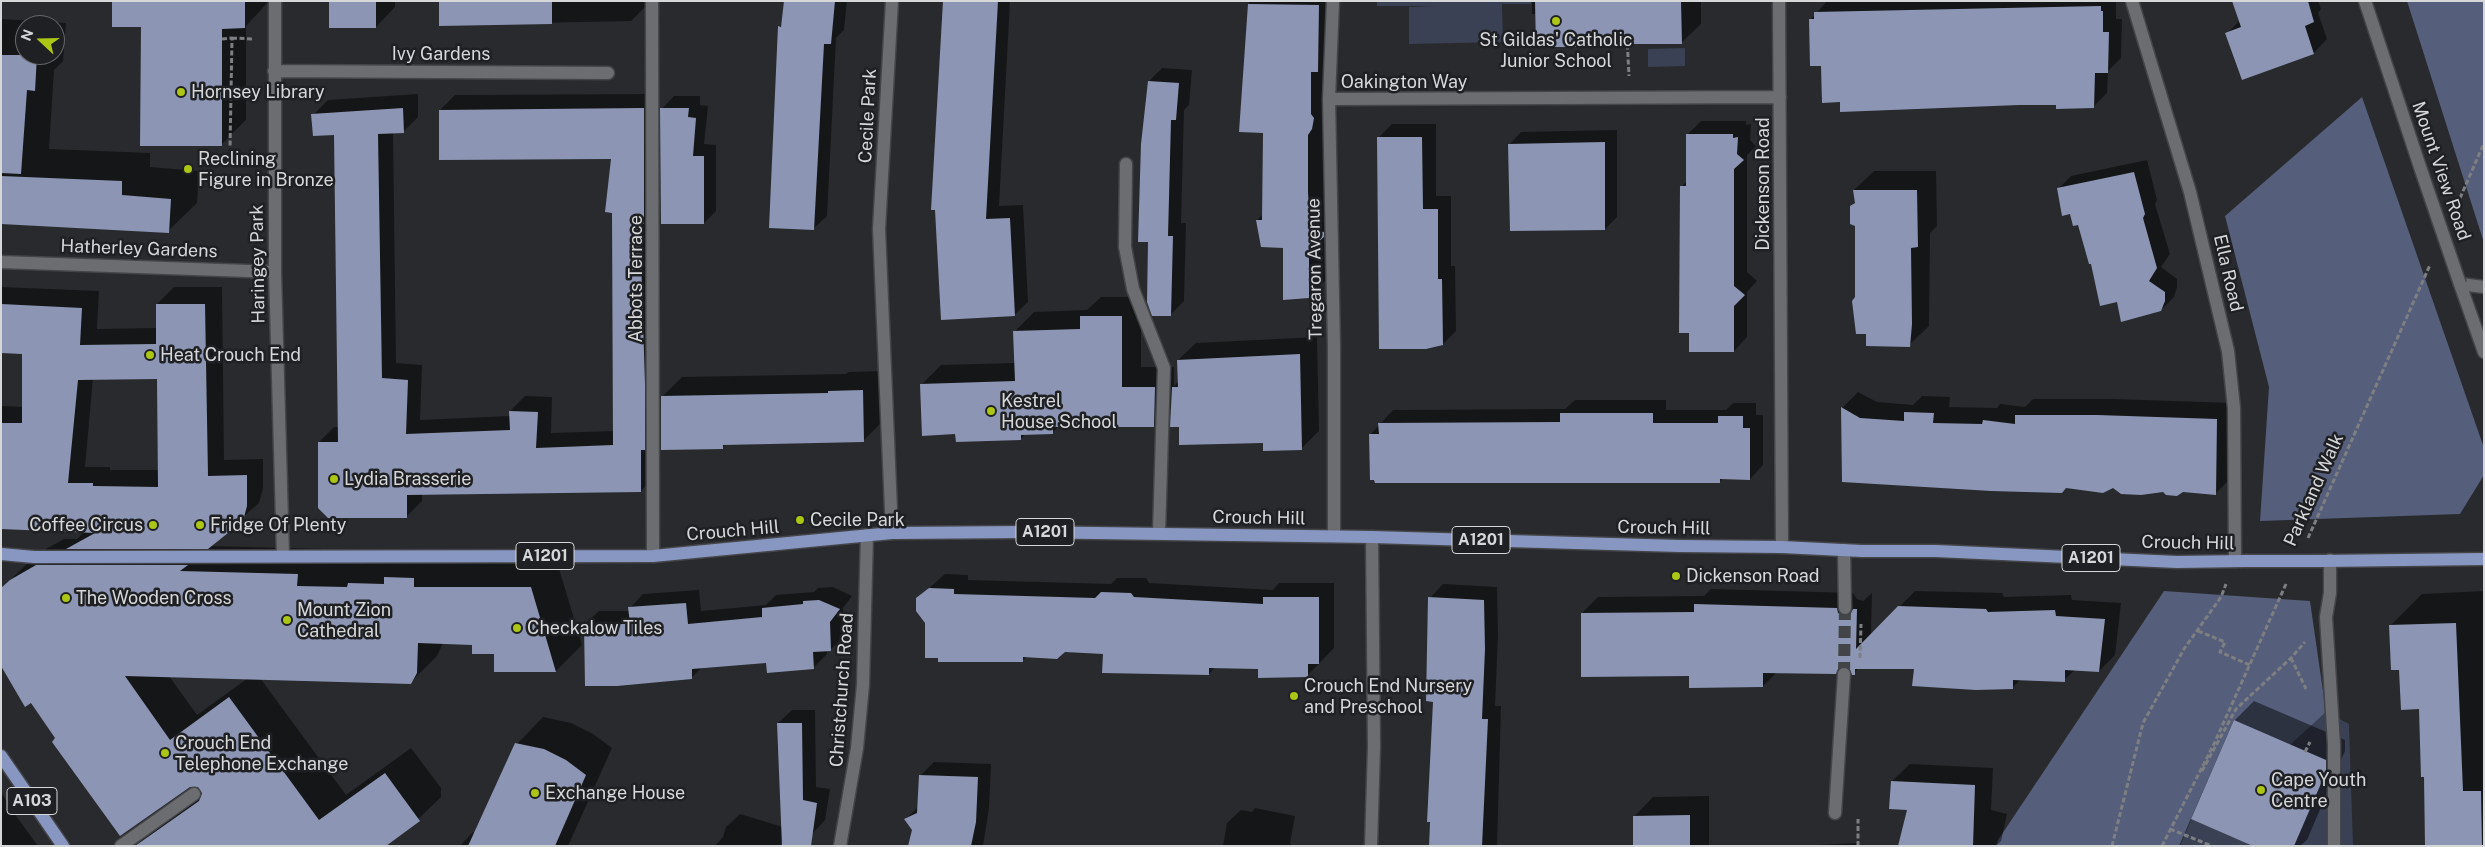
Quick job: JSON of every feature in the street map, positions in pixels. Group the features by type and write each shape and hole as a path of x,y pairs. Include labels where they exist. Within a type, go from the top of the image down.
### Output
{"main road":[{"name":"Crouch Hill","path":"1,554 34,557 653,556 892,532 1334,536 1936,551 2177,562 2484,559"},
{"name":"Crouch Hill","path":"1,563 34,557"},
{"name":"A103","path":"1,756 63,846"}],"street":[{"name":"Haringey Park","path":"275,1 275,272 283,556"},
{"name":"Abbots Terrace","path":"652,1 653,556"},
{"name":"Cecile Park","path":"892,1 879,229 892,532"},
{"name":"Tregaron Avenue","path":"1333,1 1329,99 1334,346 1334,536"},
{"name":"Dickenson Road","path":"1779,1 1782,547"},
{"name":"Ella Road","path":"2132,1 2190,192 2228,351 2234,408 2240,561"},
{"name":"Mount View Road","path":"2365,1 2484,352"},
{"name":"Ivy Gardens","path":"274,71 608,73"},
{"name":"Oakington Way","path":"1329,99 1780,97"},
{"path":"1126,164 1125,247 1132,289 1164,368 1160,533"},
{"name":"Hatherley Gardens","path":"1,262 275,272"},
{"path":"2460,284 2484,287"},
{"name":"Christchurch Road","path":"840,846 858,748 863,685 867,535"},
{"path":"1371,846 1374,747 1372,537"},
{"path":"1844,550 1845,608"},
{"path":"2325,560 2330,593 2326,617 2334,745 2334,846"},
{"path":"1835,813 1844,674"},
{"path":"121,846 194,794"}],"path":[{"path":"1627,36 1628,61"},
{"path":"222,39 232,38 230,148"},
{"path":"2456,206 2484,143"},
{"name":"Parkland Walk","path":"2307,539 2432,261"},
{"path":"2162,846 2250,665 2290,575"},
{"path":"2112,846 2143,723 2184,649 2221,597"},
{"path":"2170,830 2236,709 2291,658 2326,617"},
{"path":"2198,631 2225,642 2220,652 2250,665"},
{"path":"2170,830 2212,846"}],"shaded area":[{"path":"1377,1 1531,1 1531,4 1502,4 1503,42 1409,44 1409,7 1437,6 1377,6"},
{"path":"2407,1 2484,1 2484,243"},
{"path":"1685,48 1685,66 1648,67 1648,49"},
{"path":"2362,97 2484,448 2484,475 2460,514 2260,521 2269,387 2225,216"},
{"path":"2164,591 2310,601 2326,712 2290,745 2234,720 2179,846 1996,846 1998,840"},
{"name":"Cape Youth Centre","path":"2326,712 2349,724 2353,846 2180,846 2234,720 2290,745"}],"building":[{"name":"Hornsey Library","path":"112,1 245,1 245,28 222,29 222,146 140,146 141,27 112,27"},
{"path":"329,1 376,1 376,28 329,28"},
{"path":"439,1 552,1 552,24 439,26"},
{"path":"784,1 835,1 831,44 824,44 814,230 769,228 778,26 781,27"},
{"path":"943,1 998,1 986,219 1010,218 1015,316 941,320 935,210 931,210"},
{"path":"1535,1 1681,1 1682,44 1599,44 1599,47 1536,47"},
{"path":"2232,1 2308,1 2314,22 2305,26 2314,54 2242,80 2225,33 2241,27"},
{"path":"1248,4 1319,5 1318,72 1311,72 1311,114 1314,118 1312,129 1308,135 1308,192 1310,230 1324,232 1324,237 1309,250 1309,298 1283,300 1283,248 1261,247 1256,220 1262,220 1263,133 1239,132"},
{"path":"2101,6 2101,11 2103,11 2103,32 2109,32 2108,73 2095,73 2094,108 2056,109 2056,105 2019,105 1840,112 1840,102 1822,103 1821,66 1810,66 1809,19 1814,19 1814,12"},
{"path":"1,55 15,55 15,65 36,65 35,91 27,90 21,174 1,173"},
{"path":"1148,81 1179,83 1176,120 1171,120 1168,236 1173,236 1171,316 1152,316 1147,302 1148,242 1138,242 1141,144"},
{"path":"403,108 404,133 378,134 382,378 408,380 406,434 510,430 509,411 538,412 536,448 613,445 612,213 605,212 611,159 439,160 439,110 644,108 644,224 640,224 645,450 641,450 641,492 407,495 407,518 328,518 318,508 318,442 338,442 334,135 313,136 311,114"},
{"path":"660,108 689,108 688,117 696,118 693,156 704,156 704,224 661,224"},
{"path":"1686,134 1733,134 1733,138 1738,137 1737,154 1744,160 1734,169 1734,286 1745,295 1734,306 1734,352 1689,352 1689,333 1679,333 1680,186 1686,186"},
{"path":"1377,137 1422,137 1423,209 1438,209 1438,279 1442,279 1443,345 1426,349 1379,349"},
{"path":"1605,142 1605,230 1510,231 1508,144"},
{"path":"2134,172 2145,214 2143,218 2157,268 2149,281 2165,292 2165,301 2161,311 2121,322 2117,302 2100,306 2091,264 2089,264 2078,225 2073,226 2070,214 2062,216 2057,188"},
{"path":"1,176 122,181 122,195 171,199 169,233 1,224"},
{"path":"1853,190 1917,190 1918,247 1911,248 1912,324 1910,347 1866,346 1866,334 1856,334 1852,301 1855,297 1855,226 1850,224 1850,206 1855,203"},
{"path":"1,304 82,308 80,345 156,344 156,304 205,304 208,476 247,475 247,506 243,521 208,549 66,549 95,533 1,529 1,423 22,423 22,354 1,353","holes":["157,379 158,487 93,486 93,483 68,483 78,380"]},
{"path":"1080,316 1122,316 1122,387 1155,387 1154,427 1053,427 1053,434 1021,435 1021,440 956,442 955,434 922,436 920,384 1015,381 1013,331 1080,329"},
{"path":"1300,354 1302,450 1263,451 1263,443 1179,445 1179,427 1170,427 1172,387 1178,387 1177,360"},
{"path":"863,390 864,442 723,445 723,449 661,450 661,396 828,393 828,391"},
{"path":"1841,407 1860,418 1904,421 1904,412 1934,413 1933,423 1982,424 1983,420 2015,424 2015,415 2097,415 2217,419 2216,495 2183,492 2177,496 2166,495 2163,492 2141,495 2121,494 2113,488 2103,493 2066,488 2062,493 1991,491 1842,482"},
{"path":"1560,413 1653,413 1653,423 1718,423 1718,416 1743,416 1743,428 1750,428 1750,480 1720,479 1720,483 1375,483 1374,480 1370,480 1369,434 1379,434 1378,423 1560,422"},
{"path":"36,565 188,565 180,571 298,574 297,586 347,587 348,583 384,584 384,577 414,578 414,587 531,587 556,672 494,672 494,654 472,654 472,645 418,643 417,673 411,684 125,676 170,740 229,697 319,820 385,773 420,821 386,846 135,846 199,801 202,793 198,787 190,787 120,836 52,742 55,738 31,703 25,707 1,666 1,588 10,580"},
{"path":"929,588 954,589 954,594 1095,598 1101,592 1131,593 1134,597 1263,604 1263,597 1319,597 1319,664 1308,664 1308,677 1258,678 1258,669 1209,668 1209,675 1102,673 1103,654 1065,652 1057,659 1023,657 1023,662 938,662 938,658 925,658 925,623 916,611 916,598"},
{"path":"1428,597 1484,600 1485,649 1482,719 1488,719 1482,846 1429,846 1430,822 1427,822 1433,702 1426,701"},
{"path":"819,600 840,609 830,622 831,651 813,652 814,669 767,673 766,663 692,669 692,679 617,686 585,686 584,624 630,624 628,607 686,603 688,624 762,617 762,608 803,604 803,601"},
{"path":"1694,604 1837,608 1838,613 1845,616 1850,615 1853,609 1857,609 1856,649 1898,606 1986,609 1988,612 2055,610 2056,616 2105,619 2099,672 2065,670 2065,682 2013,680 2013,689 1976,690 1912,686 1914,669 1855,669 1855,675 1852,675 1849,668 1844,666 1838,669 1836,674 1763,673 1763,687 1689,688 1689,676 1581,677 1581,613 1694,612"},
{"path":"2456,623 2463,791 2481,791 2482,846 2425,846 2424,777 2421,777 2419,709 2401,710 2399,670 2391,670 2389,625"},
{"name":"Cape Youth Centre","path":"2234,720 2326,760 2326,772 2294,846 2253,846 2191,819"},
{"path":"777,723 802,723 803,800 817,803 811,846 782,846"},
{"name":"Exchange House","path":"515,743 544,749 566,760 586,775 555,846 468,846"},
{"path":"919,775 978,777 976,822 971,846 908,846 912,830 904,819 917,813"},
{"path":"1891,781 1975,785 1973,846 1898,846 1907,810 1889,809"},
{"path":"1690,815 1690,846 1633,846 1633,816"}],"tunnel":[{"path":"1844,674 1845,608"}],"place":[{"name":"St Gildas' Catholic Junior School","path":"1556,21"},
{"name":"Hornsey Library","path":"181,92"},
{"name":"Reclining Figure in Bronze","path":"188,169"},
{"name":"Heat Crouch End","path":"150,355"},
{"name":"Kestrel House School","path":"991,411"},
{"name":"Lydia Brasserie","path":"334,479"},
{"name":"Cecile Park","path":"800,520"},
{"name":"Coffee Circus","path":"153,525"},
{"name":"Fridge Of Plenty","path":"200,525"},
{"name":"Dickenson Road","path":"1676,576"},
{"name":"The Wooden Cross","path":"66,598"},
{"name":"Mount Zion Cathedral","path":"287,620"},
{"name":"Checkalow Tiles","path":"517,628"},
{"name":"Crouch End Nursery and Preschool","path":"1294,696"},
{"name":"Crouch End Telephone Exchange","path":"165,753"},
{"name":"Cape Youth Centre","path":"2261,790"},
{"name":"Exchange House","path":"535,793"}]}
